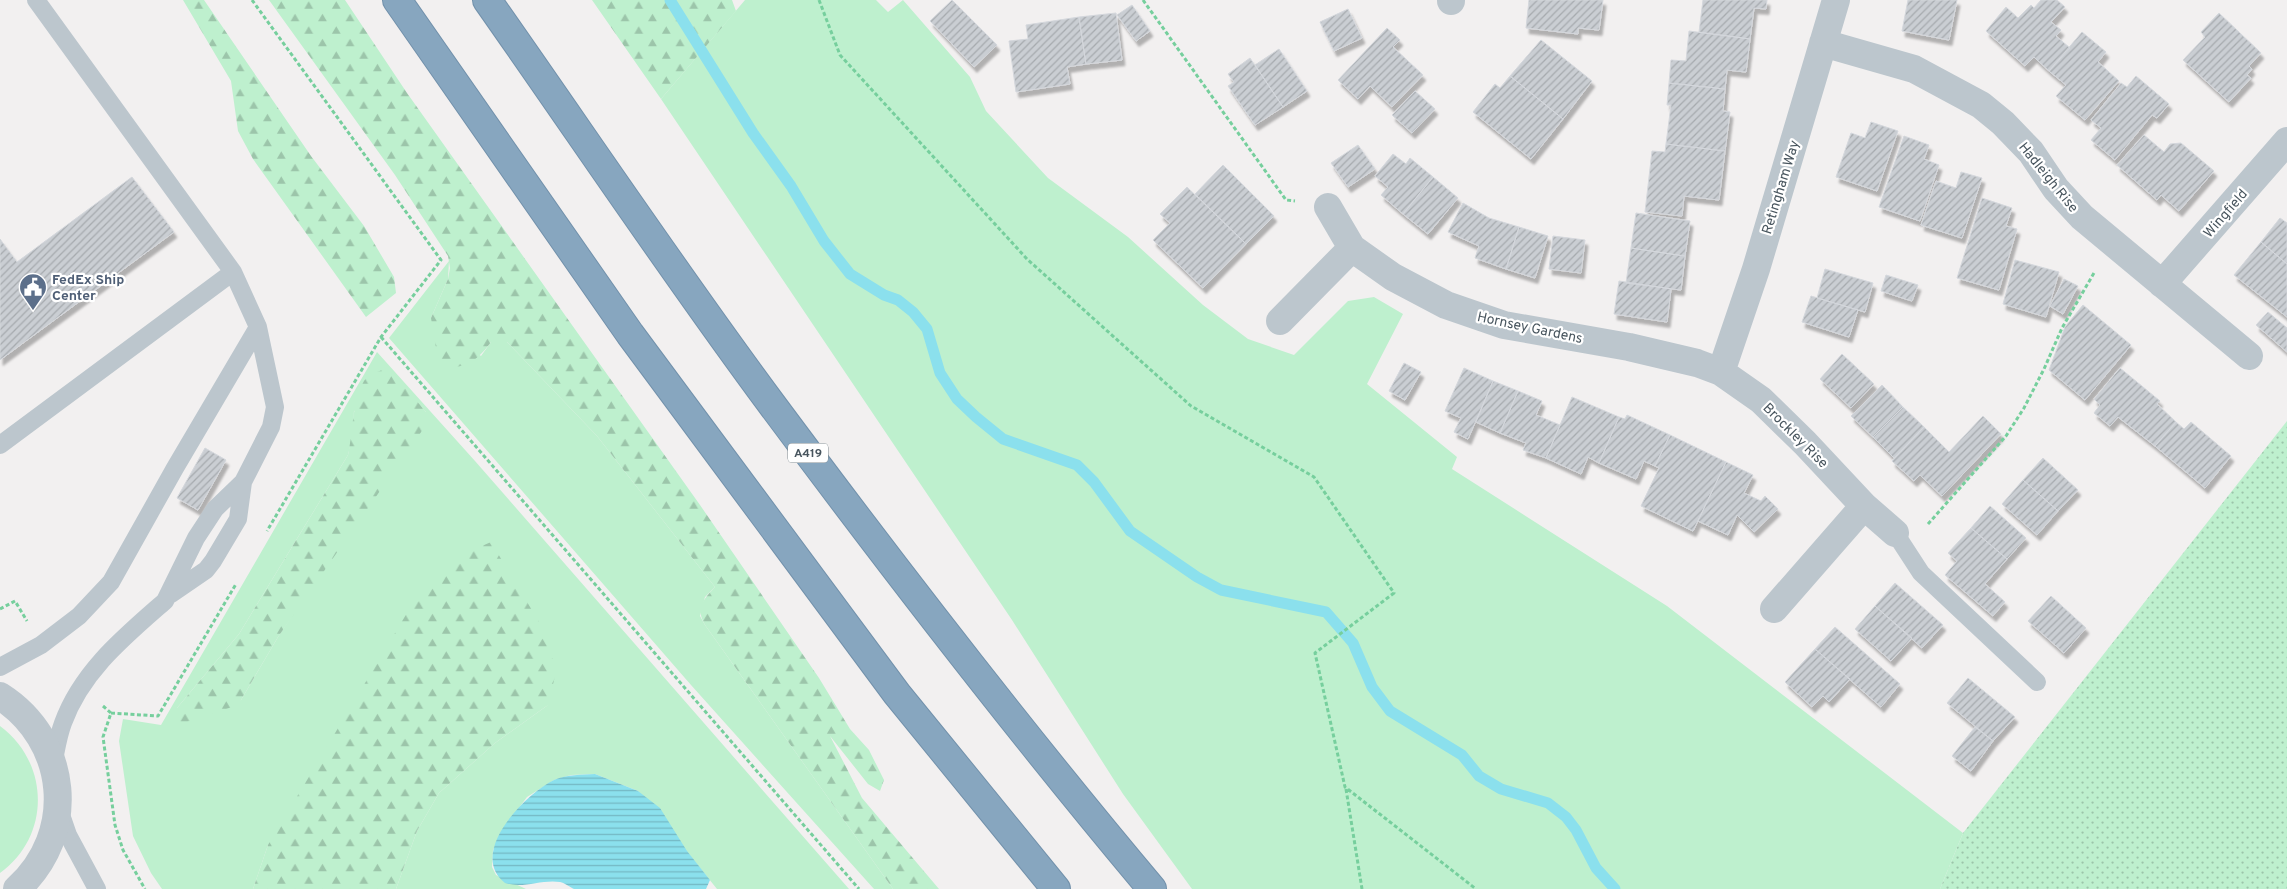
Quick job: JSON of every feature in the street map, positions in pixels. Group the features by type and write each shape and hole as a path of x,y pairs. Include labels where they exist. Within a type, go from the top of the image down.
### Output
{"highway":[{"path":"397,0 636,342 897,694 1056,889"},
{"name":"A419","path":"487,0 772,404 1078,802 1152,889"}],"street":[{"name":"Retingham Way","path":"1721,372 1756,269 1836,0"},
{"name":"Hadleigh Rise","path":"1823,43 1914,69 1980,105 2003,123 2032,152 2056,189 2082,217 2250,356"},
{"name":"Wingfield","path":"2162,284 2287,141"},
{"name":"Hornsey Gardens","path":"1328,207 1352,248 1419,292 1474,316 1504,325 1629,347 1697,363 1721,372"},
{"path":"1280,321 1352,248"},
{"name":"Brockley Rise","path":"1721,372 1761,400 1806,442 1864,506 1900,541"},
{"path":"1774,609 1864,506"},
{"path":"0,696 21,712 40,736 53,765 57,785 58,807 56,823 44,854 36,868 17,889"}],"lane":[{"path":"36,0 233,272 258,327 275,407 271,427 243,482 238,519 213,561 206,570 170,594"},
{"path":"0,445 233,272"},
{"path":"0,667 41,645 79,616 111,582 258,327"},
{"path":"53,765 62,725 70,704 83,683 112,647 165,601 190,550 214,509 243,482"},
{"path":"1900,541 1921,573 2037,682"},
{"path":"58,807 68,835 97,889"}],"path":[{"path":"252,0 441,260 381,337 859,889"},
{"path":"819,0 840,55 1027,260 1191,406 1314,476 1394,593 1315,653 1345,787 1362,889"},
{"path":"1143,0 1286,200 1328,207"},
{"path":"1900,541 2010,429 2044,369 2062,328 2112,242"},
{"path":"0,609 15,602"},
{"path":"1345,787 1476,889"}],"green space":[{"path":"183,0 204,0 311,156 364,226 394,277 396,293 366,317 253,159 238,131 231,81"},
{"path":"269,0 345,0 407,93 700,505 819,678 850,729 869,750 884,780 880,791 868,784 830,736 862,798 939,889 893,889 705,625 701,614 702,604 715,587 597,436 507,342 491,342 475,359 460,366 453,368 440,362 431,318 448,279 450,268 448,256 395,175"},
{"path":"592,0 732,0 736,11 661,99"},
{"path":"745,0 876,0 888,12 903,0 970,77 986,111 1048,178 1128,237 1203,305 1248,339 1294,355 1348,301 1374,297 1403,314 1367,384 1457,457 1452,469 1667,606 1963,833 1940,889 1192,889 1123,794 1012,620 661,99"},
{"path":"449,261 448,279 431,318 481,356 491,342 507,342 597,436 715,587 705,597 700,616 705,625 893,889 874,889 691,685 389,338"},
{"path":"377,352 475,461 849,889 717,889 638,791 595,774 571,775 554,780 527,797 501,832 493,850 492,867 496,875 526,889 396,889 417,831 439,793 495,743 548,705 268,845 253,889 162,889 151,873 133,836 119,741 123,719 161,725","holes":["410,395 426,412 278,637 241,700 177,708 239,634 348,455 353,434 354,411"]},
{"path":"385,369 391,371 426,412 426,425 278,637 241,700 232,707 184,723 176,721 177,708 239,634 348,455 355,407 360,389 364,381 373,373"},
{"path":"2287,421 2287,889 1940,889 1963,833"},
{"path":"491,542 545,632 556,672 548,705 495,743 439,793 417,831 396,889 253,889 268,845 407,613 459,556"},
{"path":"0,726 16,741 28,759 35,779 38,799 36,820 29,840 17,858 0,873"}],"water":[{"path":"595,774 638,791 660,808 687,851 710,880 706,889 574,889 566,884 553,881 526,885 505,883 495,871 493,856 496,841 504,826 516,811 542,787 554,780 569,776"}],"building":[{"path":"952,0 997,45 974,67 930,21"},
{"path":"1529,0 1603,0 1599,30 1578,28 1578,34 1526,28"},
{"path":"1703,0 1767,0 1766,9 1754,8 1750,39 1699,32"},
{"path":"1908,0 1957,0 1949,40 1902,31"},
{"path":"2041,0 2057,0 2065,7 2051,22 2061,30 2056,36 2070,48 2049,71 2034,57 2025,66 1986,31 2006,7 2018,18 2031,5 2034,8"},
{"path":"1132,5 1150,31 1136,41 1117,15"},
{"path":"1348,9 1362,38 1334,51 1320,22"},
{"path":"1116,13 1122,60 1086,64 1079,17"},
{"path":"2219,13 2261,53 2249,66 2252,69 2247,75 2251,78 2229,102 2183,60 2205,37 2201,32"},
{"path":"1079,17 1086,64 1067,67 1070,84 1016,92 1009,41 1028,39 1026,25"},
{"path":"1387,28 1400,40 1393,47 1423,75 1392,107 1370,86 1358,99 1338,80"},
{"path":"1689,31 1750,39 1746,72 1727,70 1725,89 1669,83 1671,60 1686,61"},
{"path":"2082,32 2106,52 2098,62 2119,81 2085,120 2056,96 2066,85 2049,71"},
{"path":"1541,40 1592,81 1563,119 1510,76"},
{"path":"1279,49 1307,91 1283,107 1255,65"},
{"path":"1250,58 1283,107 1255,125 1228,86 1234,82 1228,74"},
{"path":"1510,76 1563,119 1531,159 1473,112 1495,84 1500,88"},
{"path":"2136,76 2169,104 2157,118 2152,115 2115,160 2091,140 2101,128 2091,120 2121,83 2127,87"},
{"path":"1669,83 1725,89 1723,111 1730,112 1725,151 1666,144 1671,105 1667,105"},
{"path":"1415,91 1435,109 1412,133 1392,115"},
{"path":"1871,122 1898,131 1877,191 1836,177 1851,133 1865,138"},
{"path":"2144,135 2164,152 2170,144 2181,143 2214,171 2179,211 2161,195 2157,200 2117,165"},
{"path":"1904,136 1929,145 1924,159 1939,165 1920,221 1879,207"},
{"path":"1666,144 1725,151 1719,200 1684,196 1682,216 1645,212 1652,151 1665,152"},
{"path":"1358,145 1375,169 1348,187 1331,163"},
{"path":"1393,154 1406,164 1410,158 1433,177 1403,214 1381,195 1388,187 1375,176"},
{"path":"1223,165 1274,216 1246,244 1195,194"},
{"path":"1961,172 1982,178 1962,238 1921,225 1936,181 1956,188"},
{"name":"FedEx Ship Center","path":"132,177 174,232 0,360 0,239 17,262"},
{"path":"1433,177 1458,198 1428,234 1403,214"},
{"path":"1187,187 1246,244 1203,288 1153,240 1170,223 1160,214"},
{"path":"1982,198 2012,208 2006,226 2017,229 1999,290 1957,278"},
{"path":"1463,203 1489,218 1519,227 1506,269 1475,258 1479,246 1448,232"},
{"path":"1636,213 1690,221 1685,256 1631,248"},
{"path":"2280,218 2287,223 2287,264 2261,242"},
{"path":"1519,227 1548,236 1535,278 1506,269"},
{"path":"1553,236 1585,240 1581,273 1549,269"},
{"path":"2261,242 2287,264 2287,317 2234,275"},
{"path":"1631,248 1685,256 1681,290 1626,283"},
{"path":"2015,260 2059,272 2046,317 2003,304"},
{"path":"1825,269 1873,283 1865,312 1817,298"},
{"path":"1886,275 1918,285 1912,301 1881,291"},
{"path":"2064,279 2078,286 2063,314 2050,306"},
{"path":"1619,281 1671,289 1667,322 1614,314"},
{"path":"1811,296 1858,310 1849,337 1802,322"},
{"path":"2083,305 2131,345 2085,400 2049,370 2065,327"},
{"path":"2268,312 2287,328 2287,352 2256,325"},
{"path":"1842,354 1874,384 1851,408 1820,379"},
{"path":"1404,363 1421,372 1405,400 1389,391"},
{"path":"1464,368 1493,381 1468,439 1454,432 1461,418 1445,411"},
{"path":"2120,368 2160,401 2157,404 2176,422 2155,446 2118,417 2110,426 2094,413 2100,405 2094,399"},
{"path":"1493,381 1518,391 1500,433 1476,422"},
{"path":"1882,385 1903,407 1873,437 1851,416"},
{"path":"1518,391 1542,401 1536,415 1560,425 1546,458 1523,450 1526,443 1500,433"},
{"path":"1572,397 1619,417 1599,463 1588,457 1581,474 1546,458"},
{"path":"1903,407 1924,427 1894,458 1873,437"},
{"path":"1627,415 1670,435 1655,466 1644,461 1636,479 1599,463 1619,417 1625,419"},
{"path":"1983,416 2001,434 1942,496 1920,475 1914,481 1892,461 1924,427 1949,452"},
{"path":"2176,422 2184,429 2191,422 2231,456 2205,488 2155,446"},
{"path":"1670,435 1726,462 1693,531 1641,506 1659,468 1655,466"},
{"path":"205,448 226,460 198,510 177,498"},
{"path":"2043,458 2078,490 2058,511 2023,480"},
{"path":"1726,462 1753,475 1744,493 1761,501 1765,496 1778,509 1754,532 1737,515 1728,535 1698,521"},
{"path":"2023,480 2058,511 2037,535 2002,504"},
{"path":"1990,506 2026,538 2007,559 1971,528"},
{"path":"1971,528 2007,559 1985,584 2005,602 1993,616 1945,575 1957,561 1948,553"},
{"path":"1895,583 1943,625 1922,648 1875,606"},
{"path":"2051,596 2086,628 2064,653 2028,621"},
{"path":"1875,606 1912,638 1891,661 1855,629"},
{"path":"1835,627 1900,684 1881,707 1815,649"},
{"path":"1815,649 1850,679 1829,702 1823,696 1812,707 1785,682"},
{"path":"1968,678 2015,717 1993,741 1947,703"},
{"path":"1975,727 1993,741 1971,771 1952,756"}],"waterway":[{"path":"670,0 753,133 791,186 824,241 850,274 884,295 898,300 913,312 927,329 940,373 957,399 976,417 1003,439 1077,465 1094,482 1130,531 1197,577 1221,590 1326,612 1353,643 1372,687 1390,711 1462,755 1479,776 1501,789 1548,803 1566,817 1576,830 1596,868 1615,889"}],"place":[{"name":"FedEx Ship Center","path":"33,311"}]}
